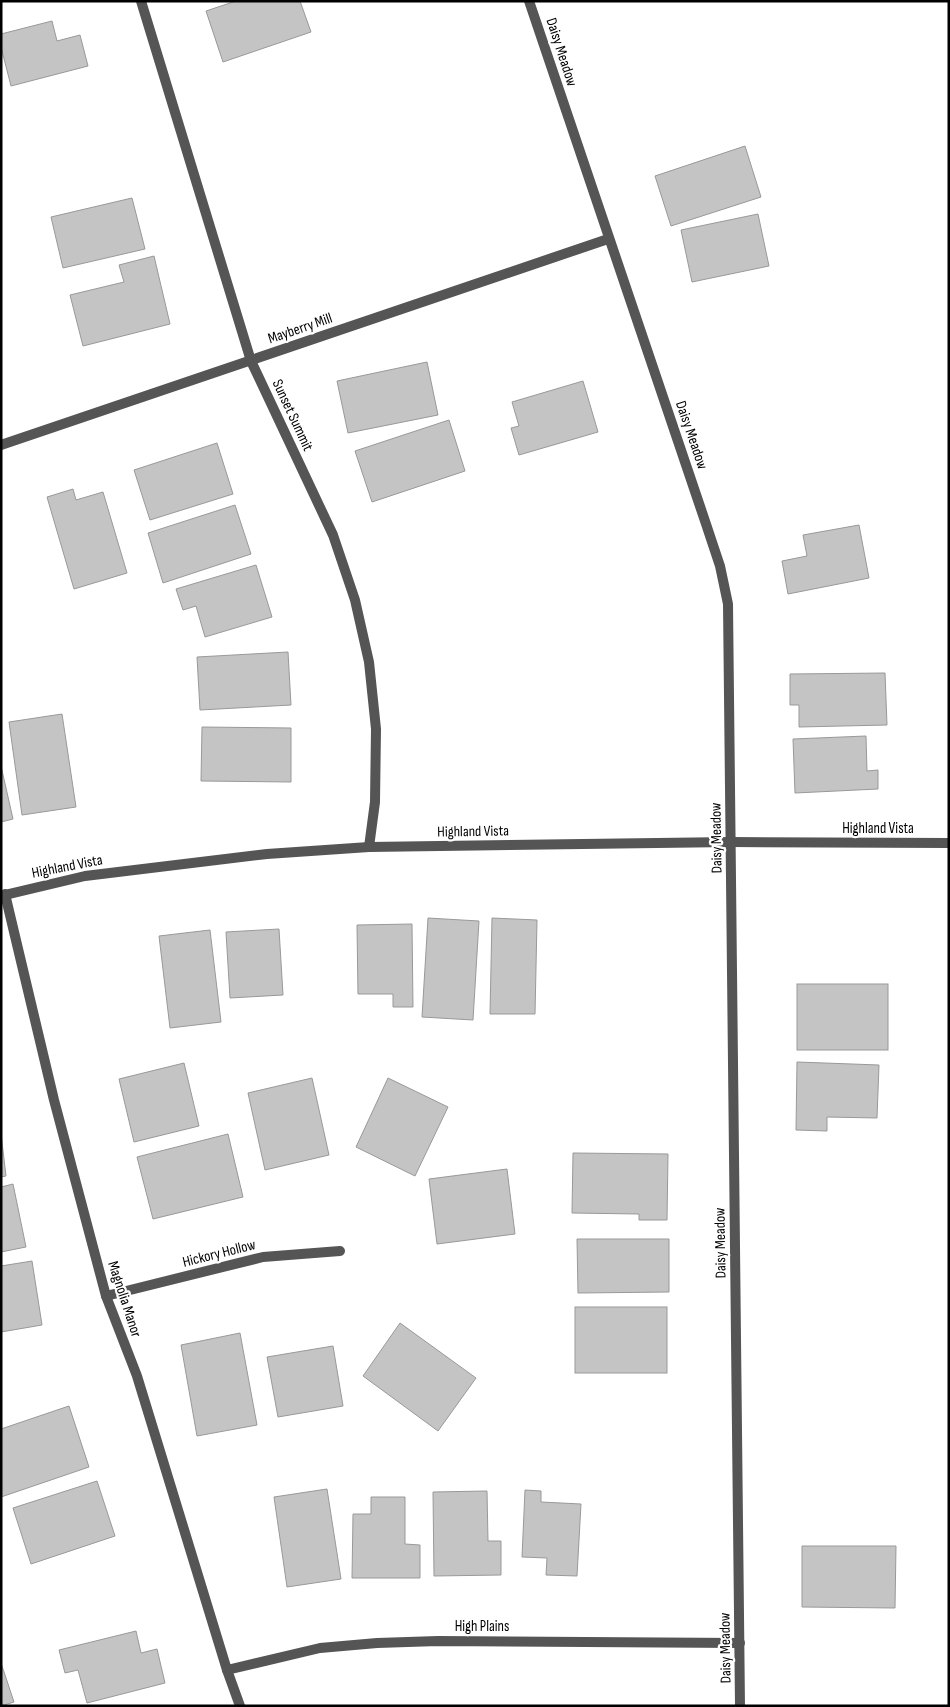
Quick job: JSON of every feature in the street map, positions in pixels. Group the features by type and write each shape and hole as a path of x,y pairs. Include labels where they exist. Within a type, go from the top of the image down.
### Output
{"street":[{"name":"Sunset Summit","path":"141,1 251,361 333,536 355,600 369,662 376,729 376,802 368,847"},
{"name":"Daisy Meadow","path":"529,1 608,239 709,532 720,566 728,604 740,1706"},
{"name":"Mayberry Mill","path":"1,445 608,239"},
{"name":"Highland Vista","path":"3,895 85,876 267,854 368,847 731,842 949,843"},
{"name":"Magnolia Manor","path":"3,895 54,1100 106,1296 137,1376 226,1670 240,1706"},
{"name":"Hickory Hollow","path":"106,1296 263,1257 340,1251"},
{"name":"High Plains","path":"226,1670 320,1648 377,1643 438,1641 740,1643"}],"building":[{"path":"236,1 300,1 311,32 223,62 206,11"},
{"path":"52,21 57,41 80,35 88,66 11,86 1,47 1,34"},
{"path":"745,146 761,197 671,226 655,176"},
{"path":"132,198 145,249 63,268 51,217"},
{"path":"758,214 769,266 692,282 681,230"},
{"path":"154,256 170,324 83,346 70,295 124,282 119,265"},
{"path":"427,362 438,415 348,433 337,381"},
{"path":"583,381 598,432 519,455 511,428 519,426 512,402"},
{"path":"449,420 465,471 372,502 355,451"},
{"path":"217,443 233,494 150,520 134,470"},
{"path":"73,489 76,500 103,492 127,573 74,589 47,497"},
{"path":"235,505 251,554 163,583 148,533"},
{"path":"859,525 869,578 788,594 782,561 807,556 803,535"},
{"path":"256,565 272,617 205,637 196,606 183,610 176,589"},
{"path":"288,652 291,705 200,710 197,657"},
{"path":"885,673 887,725 799,727 799,705 790,705 790,674"},
{"path":"62,714 76,807 22,815 9,722"},
{"path":"202,727 291,728 291,782 201,781"},
{"path":"866,736 867,771 878,770 878,789 795,793 793,739"},
{"path":"1,766 13,819 1,822"},
{"path":"428,918 479,921 473,1020 422,1017"},
{"path":"492,918 537,920 535,1014 490,1014"},
{"path":"412,924 413,1007 393,1007 393,994 358,994 357,925"},
{"path":"279,929 283,995 230,998 226,932"},
{"path":"210,930 221,1022 170,1028 159,936"},
{"path":"797,984 888,984 888,1050 797,1050"},
{"path":"797,1062 879,1065 877,1118 827,1117 827,1131 796,1130"},
{"path":"184,1063 199,1126 134,1142 119,1079"},
{"path":"312,1078 329,1155 265,1170 248,1093"},
{"path":"388,1078 448,1107 415,1176 356,1147"},
{"path":"1,1134 6,1176 1,1177"},
{"path":"228,1134 243,1197 153,1219 137,1157"},
{"path":"573,1153 668,1154 667,1220 639,1220 639,1214 572,1213"},
{"path":"507,1169 515,1234 437,1244 429,1179"},
{"path":"13,1184 26,1247 1,1252 1,1187"},
{"path":"577,1239 669,1239 669,1292 578,1293"},
{"path":"32,1261 42,1325 1,1332 1,1266"},
{"path":"575,1307 667,1307 667,1373 575,1373"},
{"path":"400,1323 476,1378 438,1431 363,1376"},
{"path":"240,1333 257,1425 197,1436 181,1345"},
{"path":"333,1346 343,1406 278,1417 267,1357"},
{"path":"69,1406 89,1467 1,1497 1,1429"},
{"path":"97,1481 115,1536 31,1564 13,1508"},
{"path":"327,1489 341,1579 287,1587 274,1497"},
{"path":"525,1490 541,1491 541,1502 581,1504 577,1576 546,1575 547,1558 522,1557"},
{"path":"487,1491 488,1541 501,1541 501,1575 434,1576 433,1492"},
{"path":"371,1497 405,1497 405,1544 420,1545 420,1578 352,1578 353,1514 371,1514"},
{"path":"802,1546 896,1546 895,1608 802,1607"},
{"path":"136,1631 141,1653 157,1649 165,1683 87,1703 78,1670 65,1673 59,1650"},
{"path":"1,1663 14,1702 1,1706"}]}
